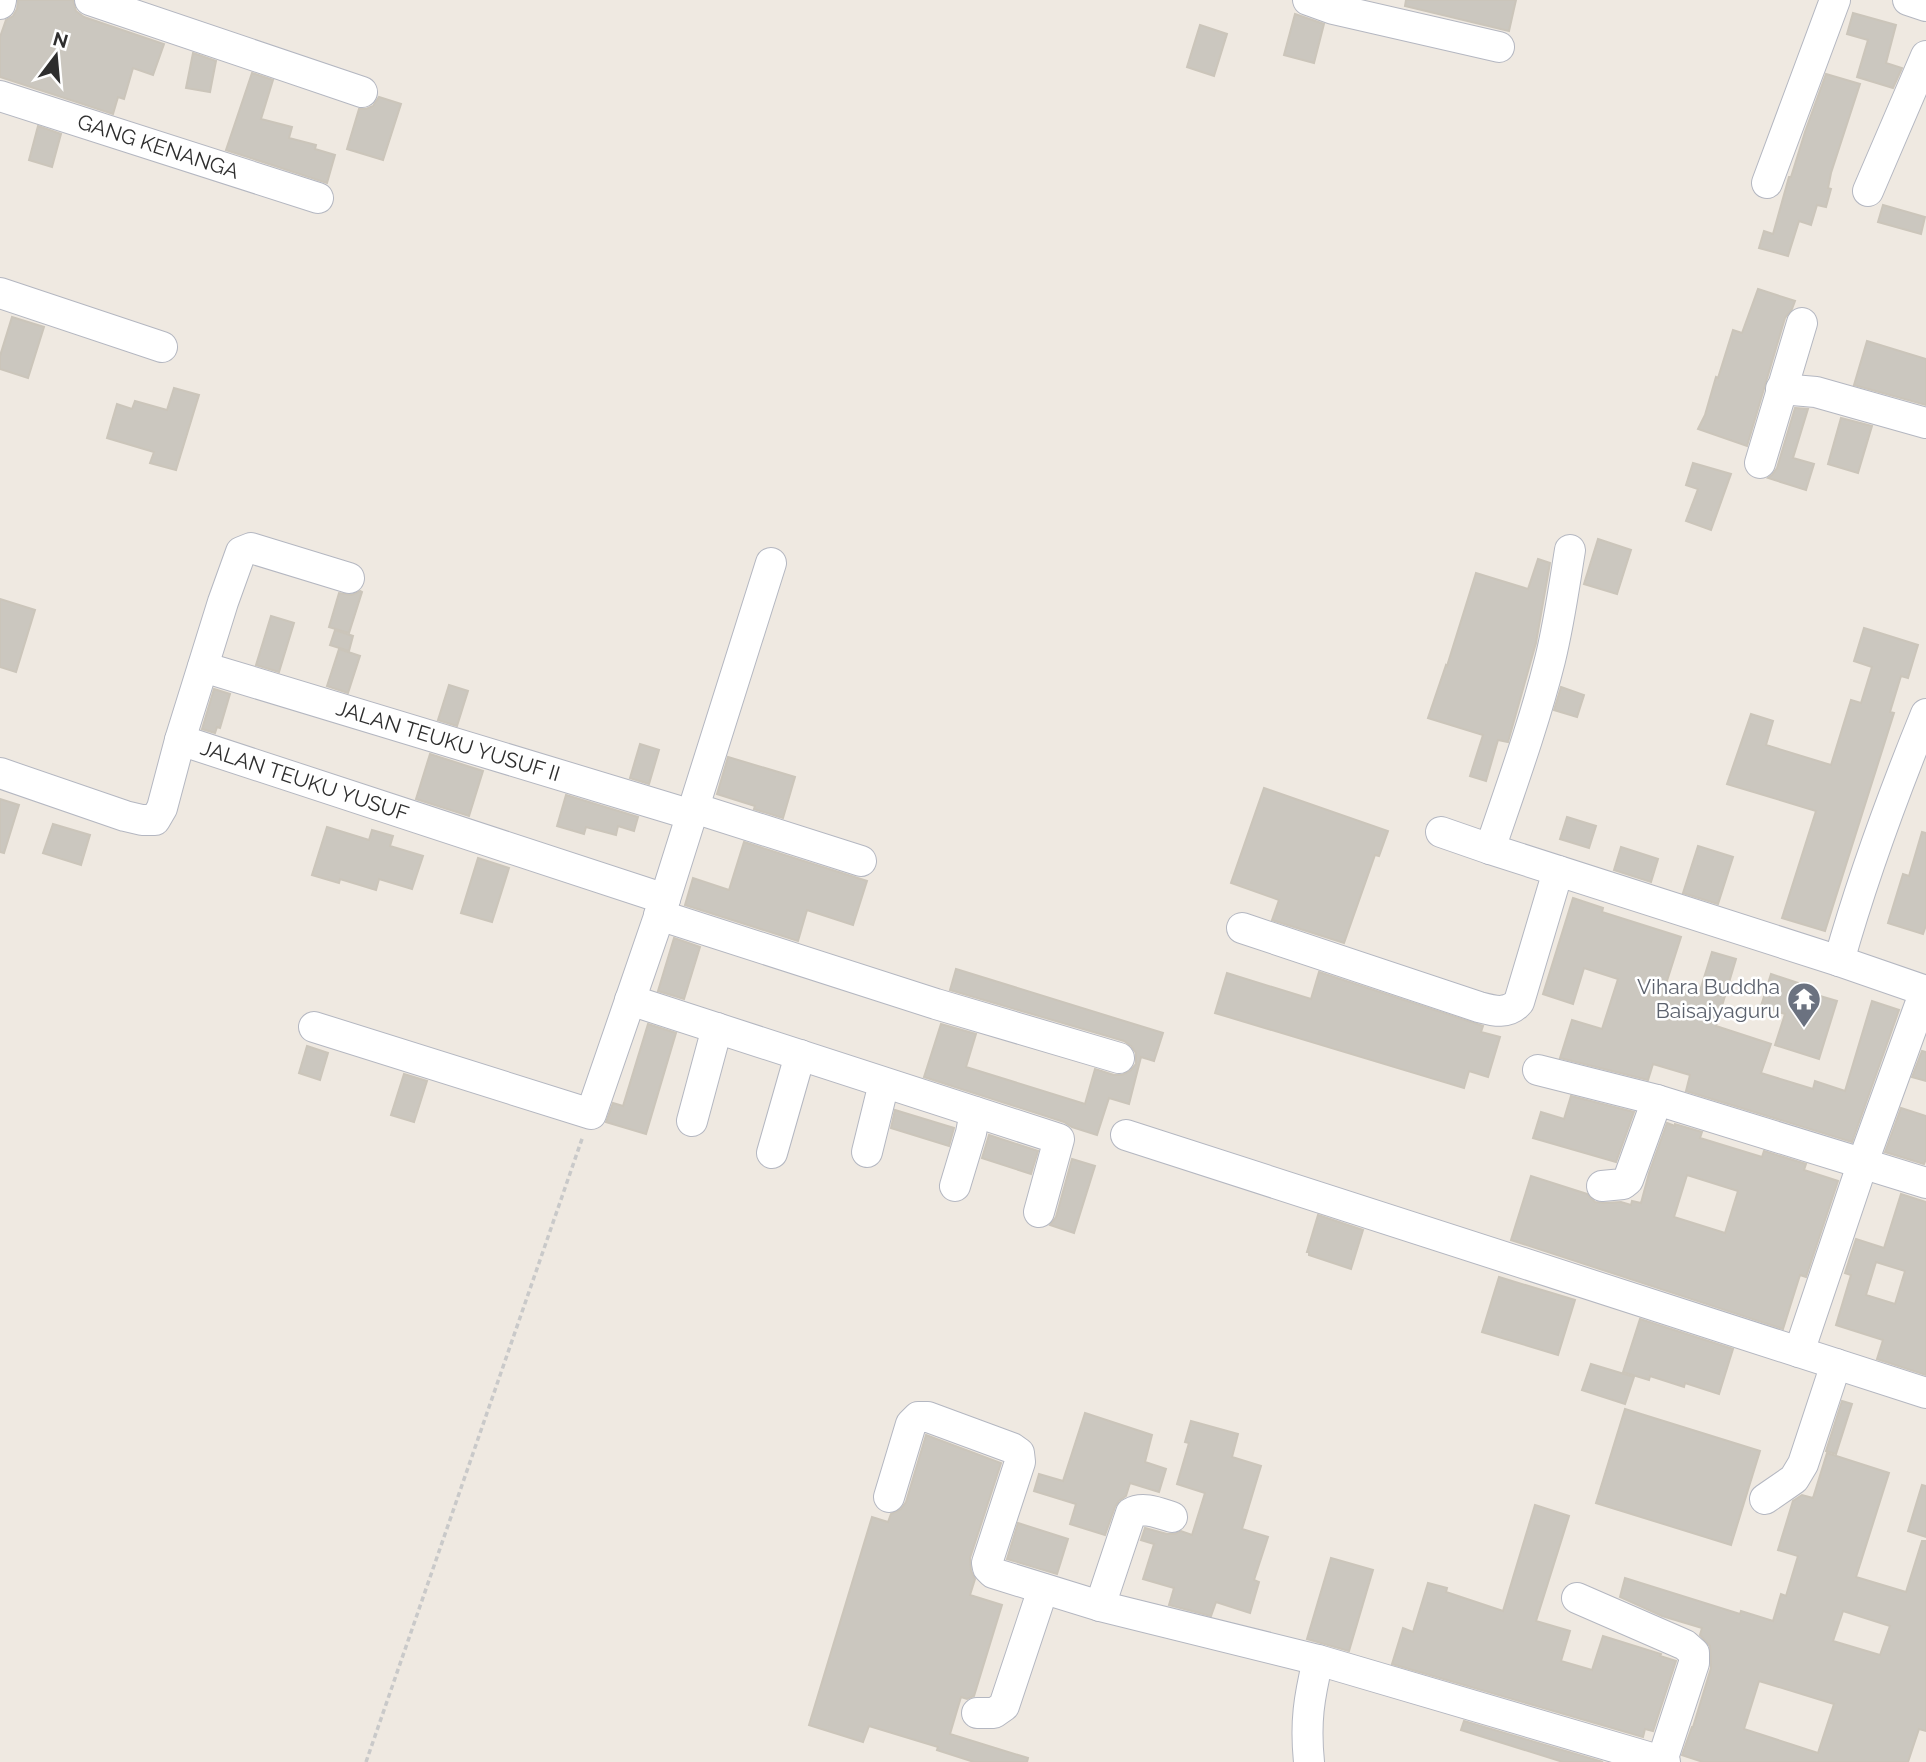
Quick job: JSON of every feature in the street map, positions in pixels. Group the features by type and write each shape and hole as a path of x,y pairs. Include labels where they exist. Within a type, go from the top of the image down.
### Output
{"street":[{"path":"90,0 362,92"},
{"path":"1308,0 1345,12 1499,47"},
{"path":"1768,183 1835,0"},
{"path":"1908,0 1926,6"},
{"path":"1868,191 1926,56"},
{"name":"GANG KENANGA","path":"0,96 318,198"},
{"path":"0,293 162,347"},
{"path":"1760,463 1802,323"},
{"path":"1781,389 1816,392 1926,423"},
{"path":"180,740 223,602 243,550 251,548 349,578"},
{"path":"1490,849 1529,734 1549,661 1561,610 1570,550"},
{"path":"314,1027 590,1114 662,907 771,564"},
{"name":"JALAN TEUKU YUSUF II","path":"203,667 861,861"},
{"path":"1839,961 1855,903 1886,813 1926,714"},
{"name":"JALAN TEUKU YUSUF","path":"0,773 125,816 150,821 155,820 162,808 180,740 936,1004 1119,1058"},
{"path":"1441,832 1926,991 1863,1162 1799,1352"},
{"path":"1242,928 1479,1007 1505,1011 1516,1007 1519,1002 1558,871"},
{"path":"630,1000 1059,1139 1039,1212"},
{"path":"692,1121 718,1028"},
{"path":"772,1153 800,1055"},
{"path":"1538,1070 1657,1100 1926,1183"},
{"path":"867,1152 884,1083"},
{"path":"1602,1186 1623,1184 1628,1180 1657,1100"},
{"path":"955,1186 975,1112"},
{"path":"1126,1135 1926,1393"},
{"path":"1765,1499 1794,1479 1803,1464 1836,1364"},
{"path":"889,1497 911,1424 918,1417 928,1417 1019,1453 1020,1462 987,1565 993,1573 1100,1606 1318,1660 1664,1762 1695,1653 1685,1645 1577,1598"},
{"path":"1100,1606 1131,1513 1138,1509 1172,1517"},
{"path":"977,1713 994,1713 1004,1706 1042,1589"},
{"path":"1309,1762 1307,1725 1318,1660"}],"path":[{"path":"366,1762 590,1114"}],"building":[{"path":"18,0 73,0 76,11 84,17 164,44 153,75 133,68 124,99 118,97 113,114 0,77 0,37 6,20 13,16 17,9"},
{"path":"1406,0 1516,0 1509,31 1405,6"},
{"path":"1853,13 1896,25 1886,63 1902,68 1893,88 1857,77 1868,40 1847,34"},
{"path":"1295,14 1324,24 1314,63 1284,55"},
{"path":"1200,25 1227,34 1214,76 1187,67"},
{"path":"193,53 216,61 210,92 186,88"},
{"path":"252,73 273,80 261,119 292,127 289,138 316,145 315,149 335,155 327,183 226,150"},
{"path":"1826,74 1860,84 1831,173 1828,188 1831,189 1826,207 1817,205 1811,225 1799,221 1788,256 1759,248 1764,231 1773,234 1789,177"},
{"path":"379,97 401,104 383,160 347,149 359,109 373,106"},
{"path":"38,126 61,134 52,167 29,160"},
{"path":"1883,205 1925,217 1921,234 1878,222"},
{"path":"1758,289 1795,301 1785,318 1747,446 1698,429 1733,330 1742,333"},
{"path":"12,317 44,327 28,378 0,369 0,356"},
{"path":"1867,341 1926,359 1926,405 1854,385"},
{"path":"174,388 199,395 176,470 150,463 154,452 107,438 117,404 132,409 135,401 167,410"},
{"path":"1795,408 1808,409 1793,458 1814,464 1806,490 1768,478 1777,468"},
{"path":"1841,418 1872,426 1858,473 1828,464"},
{"path":"1693,463 1731,474 1711,530 1686,521 1698,489 1686,485"},
{"path":"1598,539 1631,550 1617,594 1584,584"},
{"path":"1538,559 1550,563 1536,643 1508,742 1498,740 1486,781 1470,776 1483,735 1428,718 1476,573 1528,589"},
{"path":"362,592 349,633 329,627 339,593 352,595"},
{"path":"0,599 35,610 16,672 0,667"},
{"path":"271,616 294,623 279,672 256,665"},
{"path":"1864,628 1918,645 1908,678 1901,676 1890,712 1894,713 1825,931 1782,918 1816,811 1727,784 1751,714 1773,721 1766,745 1831,765 1851,700 1861,703 1872,667 1854,661"},
{"path":"335,630 353,636 349,651 330,645"},
{"path":"339,649 360,656 348,693 327,686"},
{"path":"449,685 468,691 457,726 438,720"},
{"path":"1561,687 1584,695 1577,717 1554,710"},
{"path":"214,689 230,694 220,728 217,727 215,733 202,729"},
{"path":"640,744 659,750 649,784 630,778"},
{"path":"430,754 483,771 469,816 416,799"},
{"path":"728,757 795,777 783,818 717,794"},
{"path":"1264,788 1388,831 1379,856 1375,855 1344,943 1272,920 1279,900 1231,883"},
{"path":"566,795 638,817 634,831 618,826 616,835 586,827 584,834 557,826"},
{"path":"0,799 19,805 4,853 0,852"},
{"path":"1567,817 1596,826 1589,848 1560,839"},
{"path":"53,824 90,835 81,865 43,853"},
{"path":"327,827 369,840 372,830 393,836 390,846 423,856 412,889 379,879 376,890 340,879 339,883 312,875"},
{"path":"1922,832 1926,833 1926,925 1923,934 1888,923 1903,874 1909,876"},
{"path":"744,842 867,881 853,925 807,910 798,941 685,905 693,878 729,890"},
{"path":"1698,846 1733,857 1718,904 1683,893"},
{"path":"1621,847 1658,859 1651,882 1614,870"},
{"path":"478,858 509,868 492,922 461,913"},
{"path":"1573,898 1603,908 1602,912 1681,937 1666,984 1699,994 1712,952 1736,959 1716,1026 1771,1044 1761,1073 1813,1089 1815,1081 1845,1091 1872,1001 1899,1010 1852,1142 1686,1091 1690,1075 1653,1064 1648,1080 1560,1058 1572,1020 1602,1029 1618,979 1584,968 1573,1004 1543,994"},
{"path":"674,938 700,947 684,999 658,991"},
{"path":"956,969 1163,1033 1154,1061 1141,1057 1129,1104 1109,1098 1097,1135 924,1077 941,1024 976,1034 966,1067 1085,1104 1095,1069 1122,1075 1136,1064 1136,1053 1124,1041 950,990"},
{"path":"1319,972 1483,1026 1481,1032 1500,1037 1488,1077 1469,1071 1464,1088 1215,1013 1227,973 1311,999"},
{"name":"Vihara Buddha Baisajyaguru","path":"1771,974 1798,983 1796,989 1837,1001 1819,1059 1775,1045 1785,1014 1761,1006"},
{"path":"648,1024 676,1033 646,1134 606,1122 613,1103 623,1106"},
{"path":"307,1046 328,1053 320,1080 299,1073"},
{"path":"1922,1051 1926,1052 1926,1081 1912,1077"},
{"path":"404,1074 427,1081 414,1122 391,1115"},
{"path":"1571,1096 1634,1112 1616,1162 1533,1138 1541,1112 1564,1119"},
{"path":"1901,1108 1926,1116 1924,1164 1885,1152"},
{"path":"895,1110 954,1128 949,1146 891,1128"},
{"path":"1667,1123 1702,1132 1700,1138 1762,1157 1764,1151 1806,1164 1804,1170 1838,1181 1806,1277 1800,1275 1783,1329 1511,1240 1531,1176 1587,1194 1595,1202 1621,1202 1631,1205 1632,1201 1641,1203","holes":["1687,1175 1738,1191 1725,1233 1674,1217"]},
{"path":"989,1135 1038,1151 1031,1174 982,1158"},
{"path":"1072,1159 1095,1166 1074,1233 1050,1225 1056,1217"},
{"path":"1901,1194 1926,1202 1926,1375 1877,1359 1883,1340 1836,1325 1851,1275 1845,1273 1856,1239 1884,1248","holes":["1876,1262 1905,1271 1895,1304 1866,1295"]},
{"path":"1318,1215 1363,1230 1351,1269 1307,1252"},
{"path":"1499,1277 1575,1300 1558,1355 1482,1332"},
{"path":"1640,1319 1733,1349 1719,1394 1685,1383 1684,1387 1650,1376 1649,1380 1623,1372"},
{"path":"1591,1364 1634,1377 1625,1404 1582,1390"},
{"path":"1842,1401 1852,1404 1836,1454 1826,1451"},
{"path":"1625,1409 1760,1451 1731,1545 1596,1503"},
{"path":"1085,1413 1152,1435 1145,1462 1166,1469 1159,1492 1130,1483 1126,1496 1115,1507 1105,1535 1070,1524 1076,1504 1034,1491 1039,1474 1063,1481"},
{"path":"1191,1421 1238,1434 1232,1457 1261,1466 1242,1529 1268,1537 1254,1580 1259,1582 1250,1613 1216,1602 1211,1616 1169,1605 1174,1588 1143,1579 1154,1544 1141,1540 1145,1528 1167,1534 1181,1531 1192,1535 1205,1493 1177,1484 1189,1443 1185,1442"},
{"path":"926,1435 1001,1463 970,1558 975,1579 970,1595 1002,1605 974,1696 967,1699 961,1697 950,1734 1028,1758 1027,1762 974,1762 937,1750 938,1747 869,1726 863,1742 809,1725 872,1517 888,1522 891,1514 901,1509 906,1502"},
{"path":"1827,1453 1889,1473 1856,1577 1906,1592 1922,1541 1926,1541 1926,1731 1919,1729 1908,1762 1703,1762 1682,1755 1711,1668 1710,1646 1700,1635 1702,1628 1662,1616 1620,1597 1625,1578 1740,1614 1741,1611 1773,1621 1781,1594 1786,1596 1798,1556 1778,1550 1793,1501 1802,1495 1813,1498","holes":["1843,1611 1890,1626 1880,1655 1833,1641","1759,1681 1834,1704 1818,1753 1744,1729"]},
{"path":"1922,1485 1926,1486 1926,1537 1908,1531"},
{"path":"1535,1505 1569,1516 1536,1621 1570,1631 1561,1661 1592,1670 1603,1636 1676,1661 1653,1731 1645,1729 1643,1737 1392,1664 1403,1628 1413,1632 1428,1583 1447,1588 1446,1592 1503,1611"},
{"path":"1018,1523 1068,1539 1057,1574 1007,1559"},
{"path":"1331,1558 1373,1570 1349,1651 1307,1639"},
{"path":"1464,1721 1603,1762 1563,1762 1461,1730"}],"place":[{"name":"Vihara Buddha Baisajyaguru","path":"1804,1029"}]}
